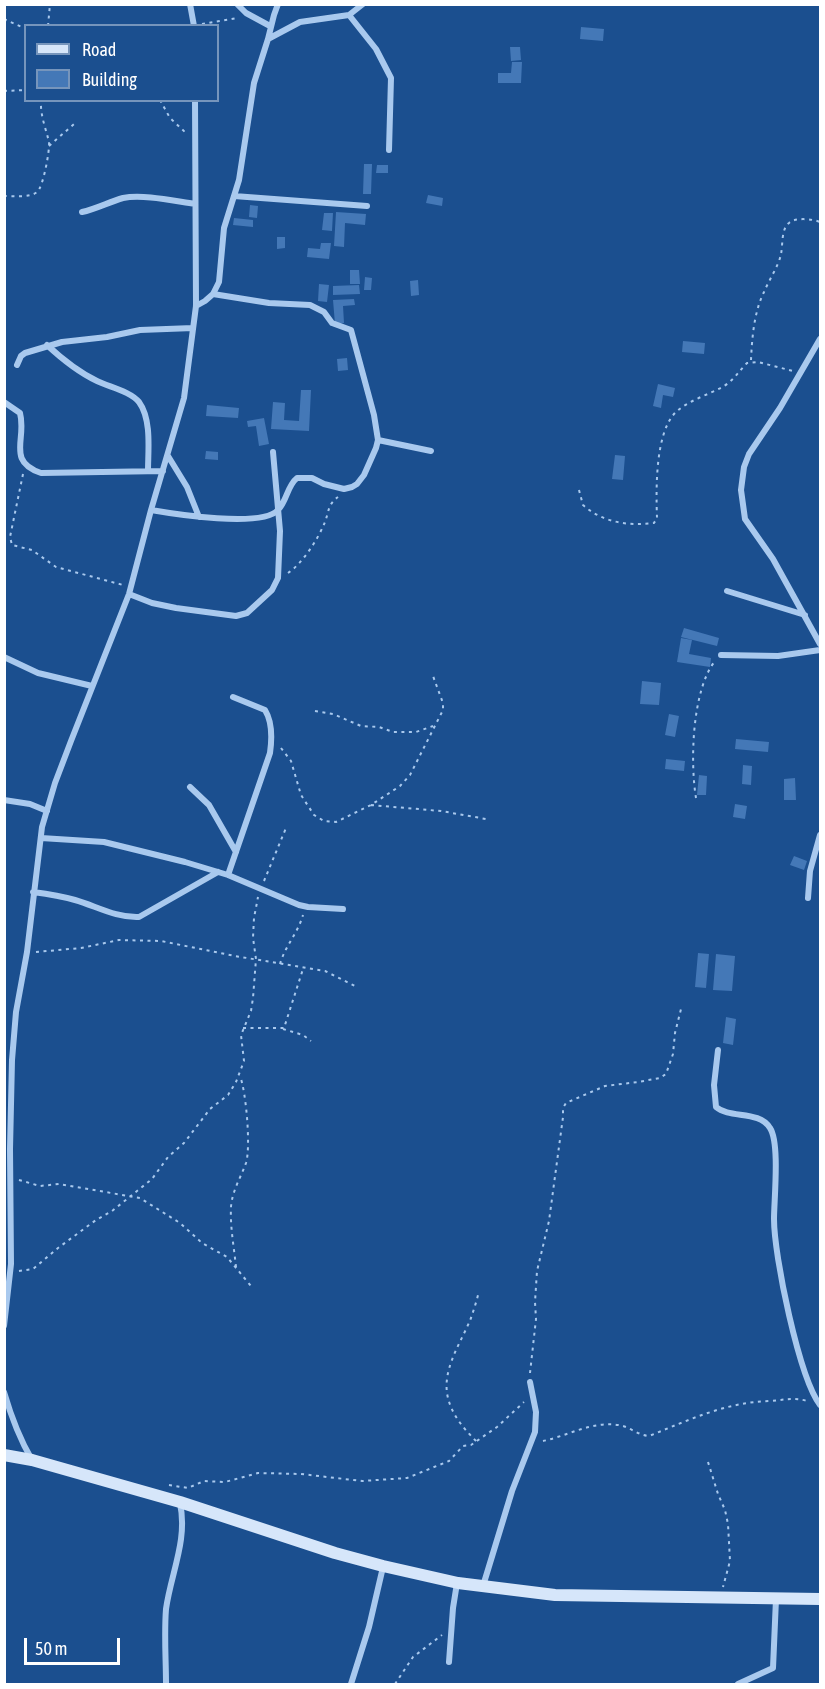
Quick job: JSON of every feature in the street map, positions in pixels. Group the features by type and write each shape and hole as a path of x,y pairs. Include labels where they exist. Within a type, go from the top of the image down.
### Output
{"street":[{"path":"190,4 194,24"},
{"path":"237,4 251,16 270,26"},
{"path":"196,306 213,294 219,282 224,228 244,158 255,76 278,4"},
{"path":"268,39 300,22 349,15 363,4"},
{"path":"349,15 376,49 391,78 389,150"},
{"path":"4,1326 6,1288 10,1272 12,1060 16,1012 27,952 41,838 55,783 92,686 115,636 130,591 184,398 196,306 195,102"},
{"path":"234,196 367,206"},
{"path":"82,212 126,198 195,204"},
{"path":"151,510 228,519 269,515 278,510 297,478 308,477 330,486 348,488 357,484 364,475 376,448 378,440 375,415 351,330 332,323 324,312 310,305 269,303 213,294"},
{"path":"17,365 25,353 47,345 140,330 193,328"},
{"path":"820,339 801,374 749,454 744,466 741,490 745,519 774,559 820,644"},
{"path":"47,345 60,358 87,376 138,401 146,424 148,471"},
{"path":"4,402 20,413 21,457 27,468 41,473 163,471"},
{"path":"378,440 431,451"},
{"path":"130,591 152,603 237,616 247,613 272,590 277,583 280,531 273,452"},
{"path":"168,456 187,487 199,517"},
{"path":"728,591 805,615"},
{"path":"721,655 778,657 820,650"},
{"path":"4,657 38,673 92,686"},
{"path":"228,875 270,753 272,736 270,720 265,710 233,696"},
{"path":"190,787 209,805 236,852"},
{"path":"4,800 30,804 47,811"},
{"path":"808,898 810,871 820,835"},
{"path":"41,838 104,842 228,875 305,906 343,909"},
{"path":"33,892 77,901 130,917 139,917 218,872"},
{"path":"718,1050 714,1085 716,1107 721,1111 739,1113 762,1121 770,1127 773,1134 774,1242 804,1370 818,1404"},
{"path":"483,1587 512,1491 537,1424 530,1382"},
{"path":"4,1392 10,1416 32,1460"},
{"path":"4,1455 32,1460 180,1502 335,1553 458,1583 555,1595 820,1599"},
{"path":"166,1684 166,1611 183,1531 180,1502"},
{"path":"351,1684 369,1627 383,1566"},
{"path":"449,1662 453,1608 458,1583"},
{"path":"738,1684 773,1668 776,1599"}],"path":[{"path":"48,24 50,4"},
{"path":"200,24 251,16"},
{"path":"4,19 24,28"},
{"path":"4,91 24,90"},
{"path":"4,196 30,195 38,192 44,182 49,146 41,102"},
{"path":"161,102 170,118 195,141"},
{"path":"49,146 74,124"},
{"path":"751,361 752,342 762,294 781,256 788,223 795,220 820,222"},
{"path":"579,490 583,505 605,519 631,523 654,523 657,518 658,458 671,418 682,408 725,386 751,361 801,374"},
{"path":"27,468 22,476 10,537 12,545 32,550 56,567 130,591"},
{"path":"277,583 300,564 325,522 329,505 348,488"},
{"path":"696,798 692,777 698,711 709,669 721,655"},
{"path":"272,736 291,761 301,795 314,814 332,823 340,821 396,790 410,775 443,707 433,676"},
{"path":"315,711 333,714 361,726 379,727 393,732 416,732 433,726"},
{"path":"372,805 486,819"},
{"path":"10,1272 33,1269 152,1179 210,1109 228,1095 240,1076 244,1061 240,1040 254,998 256,959 253,938 254,918 262,888 286,828"},
{"path":"280,964 283,953 301,922 305,906"},
{"path":"27,952 45,953 119,940 152,940 303,969 325,971 355,986"},
{"path":"283,1029 290,1015 303,969"},
{"path":"530,1382 536,1319 537,1271 549,1221 563,1118 562,1108 566,1103 605,1086 660,1078 666,1074 673,1054 675,1033 682,1005"},
{"path":"243,1028 283,1029 303,1035 311,1041"},
{"path":"236,1268 231,1204 248,1151 245,1095 240,1076"},
{"path":"11,1176 40,1186 58,1184 140,1198 180,1223 202,1243 227,1257 251,1286"},
{"path":"476,1441 459,1422 447,1389 456,1348 470,1320 479,1291"},
{"path":"168,1485 188,1488 204,1481 225,1482 258,1473 301,1474 362,1481 407,1478 443,1464 463,1446 476,1441 508,1418 532,1392"},
{"path":"531,1443 606,1424 621,1425 641,1435 649,1436 718,1408 749,1402 789,1398 818,1404"},
{"path":"708,1462 725,1510 730,1545 729,1566 718,1598"},
{"path":"395,1684 413,1657 452,1628"}],"building":[{"path":"581,27 604,29 603,41 580,39"},
{"path":"510,47 520,47 521,60 511,61"},
{"path":"512,62 522,62 521,83 498,83 498,73 511,73"},
{"path":"364,164 372,164 371,194 363,194"},
{"path":"377,165 388,165 388,173 376,173"},
{"path":"428,195 443,198 442,206 426,203"},
{"path":"250,205 258,206 257,218 249,217"},
{"path":"336,212 366,214 365,225 345,223 344,247 334,246"},
{"path":"324,213 333,213 332,231 322,230"},
{"path":"234,218 253,220 253,227 233,225"},
{"path":"277,237 285,237 285,248 277,249"},
{"path":"321,243 331,243 329,259 307,257 308,248 320,249"},
{"path":"350,270 359,270 360,284 350,284"},
{"path":"365,277 372,278 371,290 364,290"},
{"path":"418,280 419,295 411,296 410,281"},
{"path":"319,284 329,285 327,302 318,301"},
{"path":"359,285 360,294 333,295 333,286"},
{"path":"354,299 355,305 343,306 344,323 335,324 333,300"},
{"path":"683,341 705,343 704,354 682,352"},
{"path":"347,358 348,370 338,371 337,359"},
{"path":"658,384 675,388 673,397 663,395 661,408 653,406"},
{"path":"301,390 311,390 309,431 271,429 273,402 285,403 284,420 299,421"},
{"path":"207,405 239,408 238,418 206,416"},
{"path":"264,418 269,444 259,446 256,426 248,427 247,421"},
{"path":"206,451 218,452 218,460 205,459"},
{"path":"615,455 625,456 623,480 612,479"},
{"path":"684,628 719,638 717,646 681,637"},
{"path":"681,638 692,640 689,654 711,658 710,667 677,662"},
{"path":"642,681 661,683 659,705 640,704"},
{"path":"669,714 679,716 675,737 665,735"},
{"path":"736,739 769,742 768,752 735,749"},
{"path":"666,759 685,761 684,771 665,769"},
{"path":"743,765 752,766 751,785 742,784"},
{"path":"699,775 707,776 706,795 697,795"},
{"path":"795,778 796,800 784,800 784,779"},
{"path":"735,804 747,806 745,819 733,817"},
{"path":"794,856 807,861 804,870 790,865"},
{"path":"698,953 709,954 706,988 695,987"},
{"path":"716,954 735,956 732,991 713,990"},
{"path":"726,1017 736,1019 733,1045 723,1043"}]}
